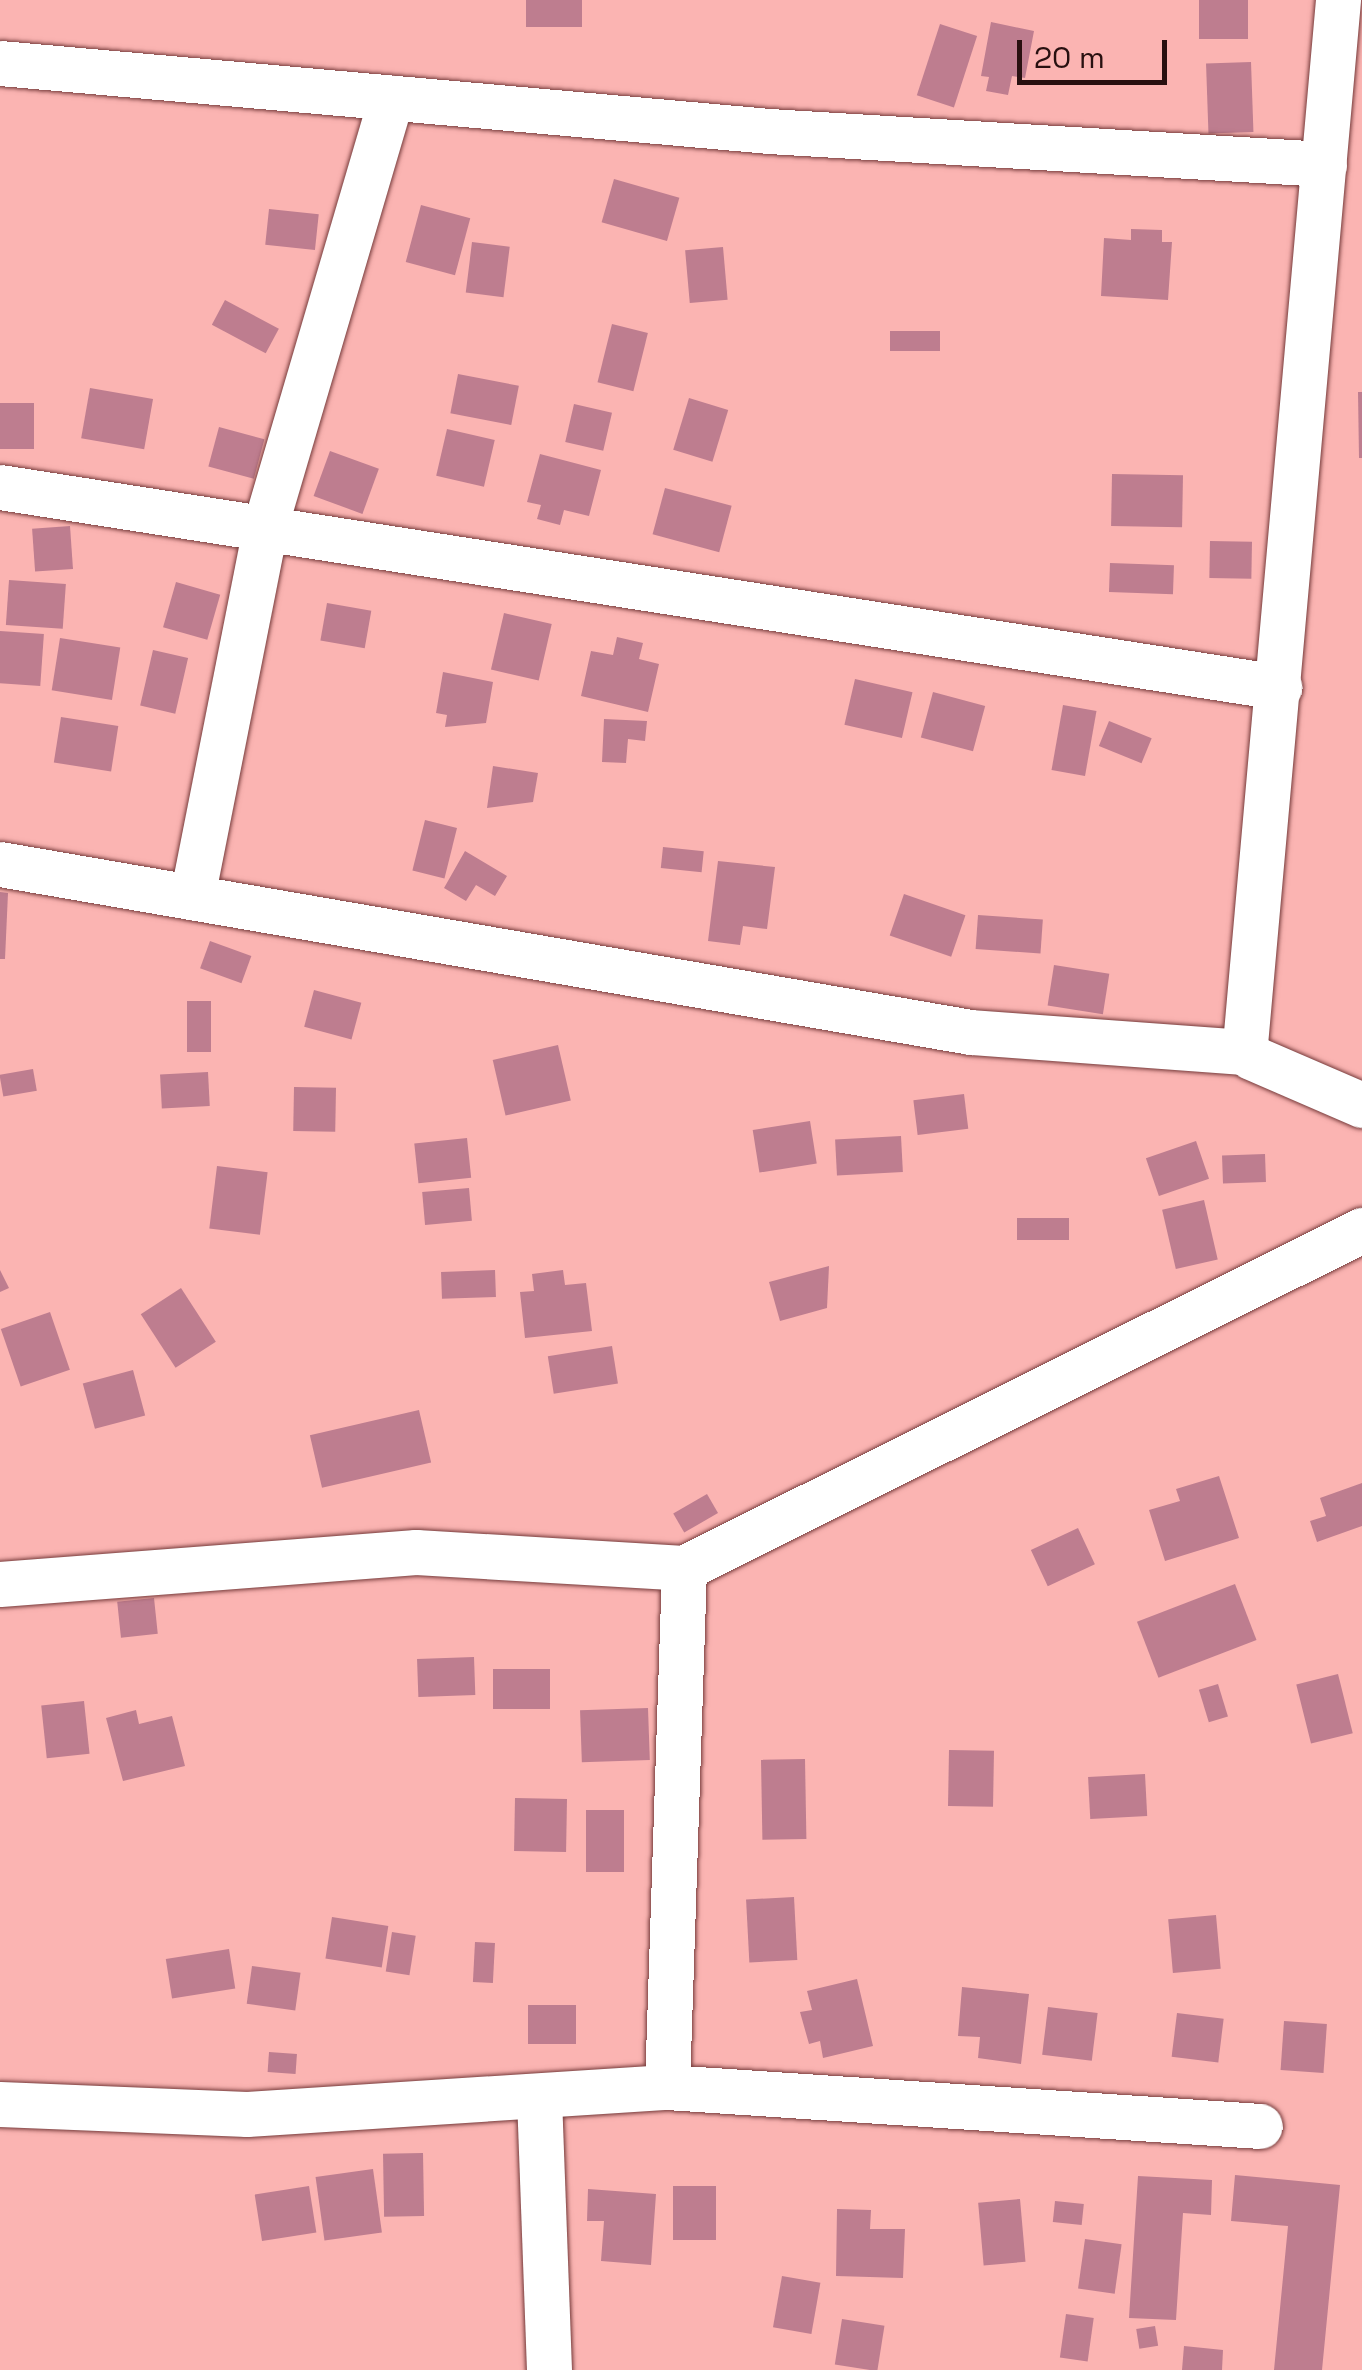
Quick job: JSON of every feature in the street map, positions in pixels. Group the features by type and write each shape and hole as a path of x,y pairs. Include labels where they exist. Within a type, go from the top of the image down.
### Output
{"street":[{"path":"1245,1052 1338,0"},
{"path":"0,63 391,98 1324,164"},
{"path":"192,897 266,523 391,98"},
{"path":"0,486 266,523 1279,687"},
{"path":"0,864 971,1032 1245,1052 1362,1105"},
{"path":"0,1584 416,1552 684,1568 1362,1230"},
{"path":"666,2086 684,1568"},
{"path":"0,2104 162,2116 539,2097 666,2086 1260,2126"},
{"path":"539,2097 548,2370"}],"building":[{"path":"526,0 582,0 582,27 526,27"},
{"path":"1199,0 1248,0 1248,39 1199,39"},
{"path":"991,22 1034,31 1025,78 1012,76 1008,95 986,91 989,77 981,76"},
{"path":"940,24 977,36 954,107 917,95"},
{"path":"1251,62 1253,132 1208,134 1206,64"},
{"path":"614,179 679,198 667,241 602,222"},
{"path":"421,205 470,218 455,275 406,262"},
{"path":"269,209 319,214 315,250 265,245"},
{"path":"1131,229 1162,230 1162,242 1172,242 1168,300 1101,296 1104,238 1131,240"},
{"path":"472,242 510,247 504,297 466,293"},
{"path":"723,247 728,300 690,303 685,250"},
{"path":"225,300 279,329 266,353 212,325"},
{"path":"612,324 648,333 633,391 597,382"},
{"path":"890,331 940,331 940,351 890,351"},
{"path":"458,374 519,386 511,425 450,413"},
{"path":"90,388 153,399 144,449 81,438"},
{"path":"1358,392 1362,392 1362,458 1359,458"},
{"path":"689,398 728,410 712,462 673,450"},
{"path":"0,403 34,403 34,449 0,449"},
{"path":"574,404 612,413 603,451 565,442"},
{"path":"219,427 264,439 254,479 208,467"},
{"path":"447,429 495,440 484,487 436,476"},
{"path":"330,451 379,469 362,514 314,496"},
{"path":"540,454 601,470 589,516 564,510 560,525 537,519 541,505 527,502"},
{"path":"1112,474 1183,475 1182,527 1111,526"},
{"path":"665,488 732,506 719,552 653,534"},
{"path":"70,526 73,569 35,572 32,529"},
{"path":"1210,541 1252,542 1251,579 1209,578"},
{"path":"1110,563 1174,565 1173,594 1109,592"},
{"path":"9,580 66,584 63,629 6,625"},
{"path":"176,582 220,595 207,640 163,627"},
{"path":"327,603 371,611 365,648 320,640"},
{"path":"504,613 552,624 539,681 491,670"},
{"path":"0,631 44,634 40,686 0,683"},
{"path":"617,637 643,643 639,659 659,664 648,712 581,696 591,651 613,655"},
{"path":"60,638 120,648 112,700 52,690"},
{"path":"153,650 188,658 175,714 140,706"},
{"path":"443,672 493,682 486,723 445,727 447,715 436,713"},
{"path":"855,679 912,692 902,738 844,725"},
{"path":"933,692 985,706 973,751 921,737"},
{"path":"1063,705 1096,711 1085,776 1052,770"},
{"path":"61,717 118,726 111,772 54,762"},
{"path":"604,719 647,721 645,741 628,739 626,763 602,762"},
{"path":"1109,721 1152,738 1142,763 1099,746"},
{"path":"493,766 538,773 533,802 487,808"},
{"path":"425,820 457,828 444,878 412,870"},
{"path":"663,847 704,851 702,872 661,868"},
{"path":"465,851 507,876 495,896 476,885 466,901 444,888"},
{"path":"718,861 775,867 767,929 743,926 740,945 708,941"},
{"path":"0,892 8,893 5,959 0,959"},
{"path":"904,894 965,915 951,957 890,936"},
{"path":"978,915 1043,920 1040,953 976,949"},
{"path":"210,941 251,956 241,983 200,968"},
{"path":"1054,965 1109,974 1103,1014 1048,1005"},
{"path":"314,990 361,1003 351,1039 304,1027"},
{"path":"187,1001 211,1001 211,1052 187,1052"},
{"path":"558,1045 571,1101 506,1116 493,1060"},
{"path":"33,1069 37,1091 3,1097 0,1075"},
{"path":"208,1072 210,1106 162,1108 160,1075"},
{"path":"294,1087 336,1088 335,1132 293,1131"},
{"path":"964,1094 968,1129 918,1135 913,1100"},
{"path":"810,1121 817,1163 759,1173 753,1130"},
{"path":"901,1136 903,1172 837,1175 835,1139"},
{"path":"467,1138 471,1178 418,1183 414,1144"},
{"path":"1196,1141 1209,1179 1159,1196 1146,1158"},
{"path":"1265,1154 1266,1182 1223,1183 1222,1156"},
{"path":"217,1166 268,1172 260,1235 209,1229"},
{"path":"469,1188 472,1221 425,1225 422,1192"},
{"path":"1204,1200 1218,1259 1176,1269 1162,1210"},
{"path":"1017,1218 1069,1218 1069,1240 1017,1240"},
{"path":"829,1266 827,1308 780,1321 769,1282"},
{"path":"0,1270 9,1288 0,1292"},
{"path":"495,1270 496,1297 442,1299 441,1272"},
{"path":"563,1270 565,1285 586,1283 592,1331 525,1338 520,1292 534,1291 532,1274"},
{"path":"181,1288 216,1342 176,1368 141,1314"},
{"path":"50,1312 70,1370 21,1387 1,1329"},
{"path":"612,1346 618,1384 554,1394 548,1356"},
{"path":"133,1370 145,1415 95,1429 83,1383"},
{"path":"419,1410 431,1463 322,1488 310,1435"},
{"path":"1219,1476 1239,1538 1165,1561 1149,1510 1180,1501 1176,1489"},
{"path":"1362,1483 1362,1526 1317,1542 1310,1521 1326,1516 1320,1498"},
{"path":"707,1494 718,1513 684,1533 673,1514"},
{"path":"1078,1528 1095,1564 1048,1586 1031,1550"},
{"path":"1235,1584 1257,1640 1158,1678 1137,1622"},
{"path":"154,1598 158,1634 121,1638 117,1602"},
{"path":"474,1657 475,1695 418,1697 417,1659"},
{"path":"493,1669 550,1669 550,1709 493,1709"},
{"path":"1338,1674 1353,1733 1311,1744 1296,1684"},
{"path":"1218,1684 1228,1717 1209,1722 1199,1690"},
{"path":"84,1701 90,1754 47,1758 41,1705"},
{"path":"648,1708 650,1760 582,1762 580,1710"},
{"path":"136,1710 139,1724 172,1716 185,1766 123,1781 106,1718"},
{"path":"949,1750 994,1751 993,1807 948,1806"},
{"path":"805,1759 806,1839 762,1840 761,1760"},
{"path":"1145,1774 1147,1816 1090,1819 1088,1777"},
{"path":"515,1798 567,1799 566,1852 514,1851"},
{"path":"586,1810 624,1810 624,1872 586,1872"},
{"path":"794,1897 797,1960 749,1962 746,1900"},
{"path":"1216,1915 1221,1969 1173,1973 1168,1919"},
{"path":"332,1917 388,1926 382,1967 325,1958"},
{"path":"392,1932 416,1936 409,1975 386,1972"},
{"path":"475,1942 495,1943 493,1983 473,1982"},
{"path":"229,1949 235,1989 172,1999 166,1959"},
{"path":"252,1966 301,1973 295,2010 247,2004"},
{"path":"857,1979 873,2046 823,2058 820,2041 809,2044 800,2012 812,2010 807,1991"},
{"path":"962,1987 1029,1994 1021,2064 978,2058 980,2037 958,2036"},
{"path":"528,2005 576,2005 576,2044 528,2044"},
{"path":"1048,2007 1098,2013 1092,2061 1042,2055"},
{"path":"1177,2013 1224,2019 1218,2062 1172,2057"},
{"path":"1284,2021 1327,2024 1323,2073 1281,2070"},
{"path":"269,2052 297,2054 296,2074 268,2072"},
{"path":"423,2153 424,2216 384,2217 383,2154"},
{"path":"373,2169 382,2232 324,2240 316,2177"},
{"path":"1235,2175 1340,2185 1322,2370 1274,2370 1288,2226 1231,2221"},
{"path":"1138,2176 1212,2180 1211,2215 1183,2213 1176,2320 1129,2318"},
{"path":"309,2186 316,2232 262,2241 255,2195"},
{"path":"673,2186 716,2186 716,2240 673,2240"},
{"path":"588,2189 656,2194 651,2265 601,2261 604,2221 587,2221"},
{"path":"1020,2199 1025,2262 984,2265 978,2203"},
{"path":"1055,2201 1084,2204 1082,2225 1053,2222"},
{"path":"837,2209 871,2210 870,2229 905,2229 903,2278 836,2276"},
{"path":"1085,2239 1122,2244 1115,2294 1078,2289"},
{"path":"782,2276 820,2283 811,2334 773,2327"},
{"path":"1066,2314 1094,2318 1088,2361 1060,2358"},
{"path":"842,2319 884,2326 877,2370 835,2364"},
{"path":"1155,2326 1158,2346 1139,2349 1136,2329"},
{"path":"1184,2346 1223,2350 1222,2370 1182,2370"}]}
